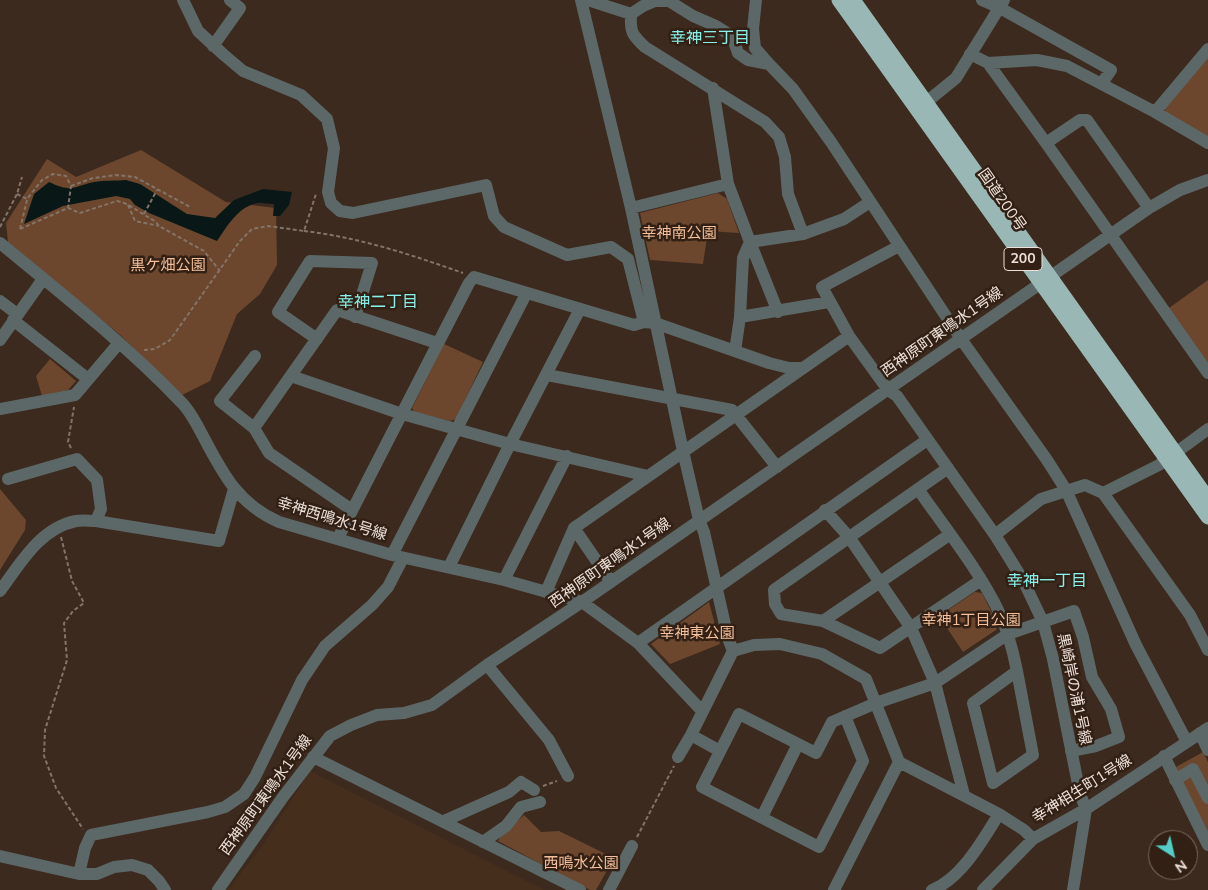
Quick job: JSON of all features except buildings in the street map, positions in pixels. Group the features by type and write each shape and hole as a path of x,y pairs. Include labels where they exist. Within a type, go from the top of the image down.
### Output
{"highway":[{"name":"国道200号","path":"839,0 921,107 1045,280 1171,457 1208,517"},
{"name":"国道200号","path":"853,0 921,107"},
{"name":"国道200号","path":"1171,457 1208,499"}],"street":[{"path":"183,0 198,31 243,71 301,95 327,119 334,148 328,192 331,203 340,211 353,214 486,185 494,216 504,227 567,255 611,247 628,259 650,322 671,398 699,520 704,532 728,638 733,651 678,757"},
{"path":"213,46 240,8 230,0"},
{"path":"581,0 631,208 650,322"},
{"path":"588,0 631,14"},
{"path":"756,0 753,29 755,48 793,88 831,142 961,338 1066,490 1136,645 1187,742"},
{"path":"982,0 1002,4 1111,70 1102,83"},
{"path":"631,14 655,1 669,1 732,36 738,53 748,60 769,64"},
{"path":"921,107 956,78 1002,4"},
{"path":"631,14 630,30 636,40 765,122 780,137 785,157 788,194 803,234"},
{"path":"1154,112 1208,49"},
{"path":"970,54 988,63 1208,373"},
{"path":"988,63 1037,60 1068,66 1208,143"},
{"path":"713,88 728,184 778,312"},
{"path":"1046,143 1080,120 1087,120 1149,208"},
{"name":"西神原町東鳴水1号線","path":"218,890 283,797 330,736 377,715 404,713 432,705 1110,234 1180,190 1208,180"},
{"path":"631,208 728,184"},
{"path":"750,242 803,234 844,219 870,202"},
{"path":"735,351 740,317 744,258 750,242"},
{"name":"幸神西鳴水1号線","path":"0,243 119,343 182,403 234,489 249,505 267,517 397,557 504,580 582,602"},
{"path":"740,317 829,302 822,286 899,246"},
{"path":"317,339 278,312 310,261 372,263 355,316"},
{"path":"338,538 437,344 474,277 634,325 650,322 789,368 803,368"},
{"path":"0,340 44,279"},
{"path":"79,874 85,848 91,835 208,812 225,807 244,794 255,777 306,673 325,646 372,605 388,587 397,557 456,428 526,294"},
{"path":"0,301 15,317 88,379"},
{"name":"黒崎岸の浦1号線","path":"829,302 849,336 888,390 897,396 995,535 1023,580 1043,622 1053,659 1080,794 1086,809 1073,890"},
{"path":"254,428 337,310 437,344"},
{"path":"449,567 510,444 580,310"},
{"path":"546,592 574,528 849,336"},
{"path":"0,409 75,395 119,343"},
{"path":"255,356 220,401 254,428 268,453 352,510"},
{"path":"547,375 732,410 777,467"},
{"path":"291,376 402,414 510,444 648,476"},
{"path":"1103,493 1171,457 1208,429"},
{"path":"638,643 927,440"},
{"path":"504,580 567,456"},
{"path":"8,479 77,459 97,480 101,509 96,521"},
{"path":"948,468 774,590 775,604 781,614 823,621 880,648 981,580"},
{"path":"995,535 1041,500 1066,490 1085,485 1103,493 1190,615 1208,650"},
{"path":"0,591 30,550 49,533 76,521 96,521 219,541 234,489"},
{"path":"918,490 981,580 999,612 1008,634 1017,671 1033,755 993,783 973,703 1017,671"},
{"path":"825,510 849,536 911,628 935,683 964,795"},
{"path":"574,528 611,582"},
{"path":"823,621 949,535"},
{"path":"582,602 638,643 702,711"},
{"path":"845,716 863,761 819,847 702,787 739,714 816,753 832,722 845,716 876,703 935,683 1008,634 1074,612 1083,637 1092,677 1111,709 1119,736 1096,746 1071,751"},
{"path":"733,651 754,646 780,644 822,654 866,679 899,762 999,814 1024,830 1033,839"},
{"path":"487,665 549,740 568,776"},
{"path":"1204,730 1208,750"},
{"name":"幸神相生町1号線","path":"983,890 1033,839 1086,809 1204,730"},
{"path":"691,735 720,751"},
{"path":"762,817 798,744"},
{"path":"1164,756 1208,845"},
{"path":"313,757 580,890"},
{"path":"834,890 899,762"},
{"path":"1175,780 1194,770 1208,798"},
{"path":"444,821 509,792 521,782 534,790"},
{"path":"483,842 506,826 521,807 540,802"},
{"path":"932,890 954,876 983,840 999,814"},
{"path":"608,890 632,846"},
{"path":"0,856 79,874 97,874 114,867 132,865 148,870 160,881 165,890"}],"path":[{"path":"68,208 71,186 66,176 53,174 42,180 27,199 20,229 68,208 80,213 117,201 128,204 156,222 159,226"},
{"path":"71,186 93,178 117,175 135,177 190,207"},
{"path":"0,227 17,194 22,176"},
{"path":"304,231 319,187"},
{"path":"144,214 157,190"},
{"path":"17,194 27,199"},
{"path":"128,204 135,222 159,226 204,251 220,271"},
{"path":"139,350 155,349 170,340 240,241 252,229 268,226 331,234 414,256 474,277"},
{"path":"75,395 68,442 77,459"},
{"path":"60,528 72,581 84,603 73,611 64,623 67,660 45,730 44,756 56,788 81,826 91,835"},
{"path":"632,846 678,757"},
{"path":"534,790 568,776"}],"shaded area":[{"path":"126,180 140,184 187,214 215,218 234,200 263,189 292,192 289,205 280,216 273,216 274,204 258,203 251,205 234,218 217,241 149,213 135,205 130,199 116,196 63,206 24,224 34,194 49,182 68,188 98,181"},
{"path":"310,771 544,890 228,890 265,842"}],"green space":[{"path":"1208,54 1208,139 1167,114 1164,108"},
{"name":"黒ケ畑公園","path":"141,150 226,202 276,208 277,265 260,294 237,314 210,381 182,395 119,334 8,242 6,223 47,159 76,177"},
{"name":"幸神南公園","path":"718,193 727,199 739,233 708,231 703,264 650,260 640,213"},
{"path":"1208,280 1208,363 1169,308"},
{"path":"444,344 483,362 456,419 450,421 414,412 412,408"},
{"path":"50,359 76,381 68,390 42,396 36,376"},
{"path":"0,489 26,520 25,530 0,570"},
{"name":"幸神1丁目公園","path":"975,592 982,593 998,625 996,630 963,652 939,616"},
{"name":"幸神東公園","path":"709,602 720,644 670,664 651,644"},
{"path":"1203,752 1208,762 1208,834 1176,767"},
{"name":"西鳴水公園","path":"524,815 541,832 559,831 614,858 596,890 590,890 498,841 506,830"}],"district":[{"name":"幸神三丁目","path":"710,38"},
{"name":"幸神二丁目","path":"378,302"},
{"name":"幸神一丁目","path":"1047,581"}]}
